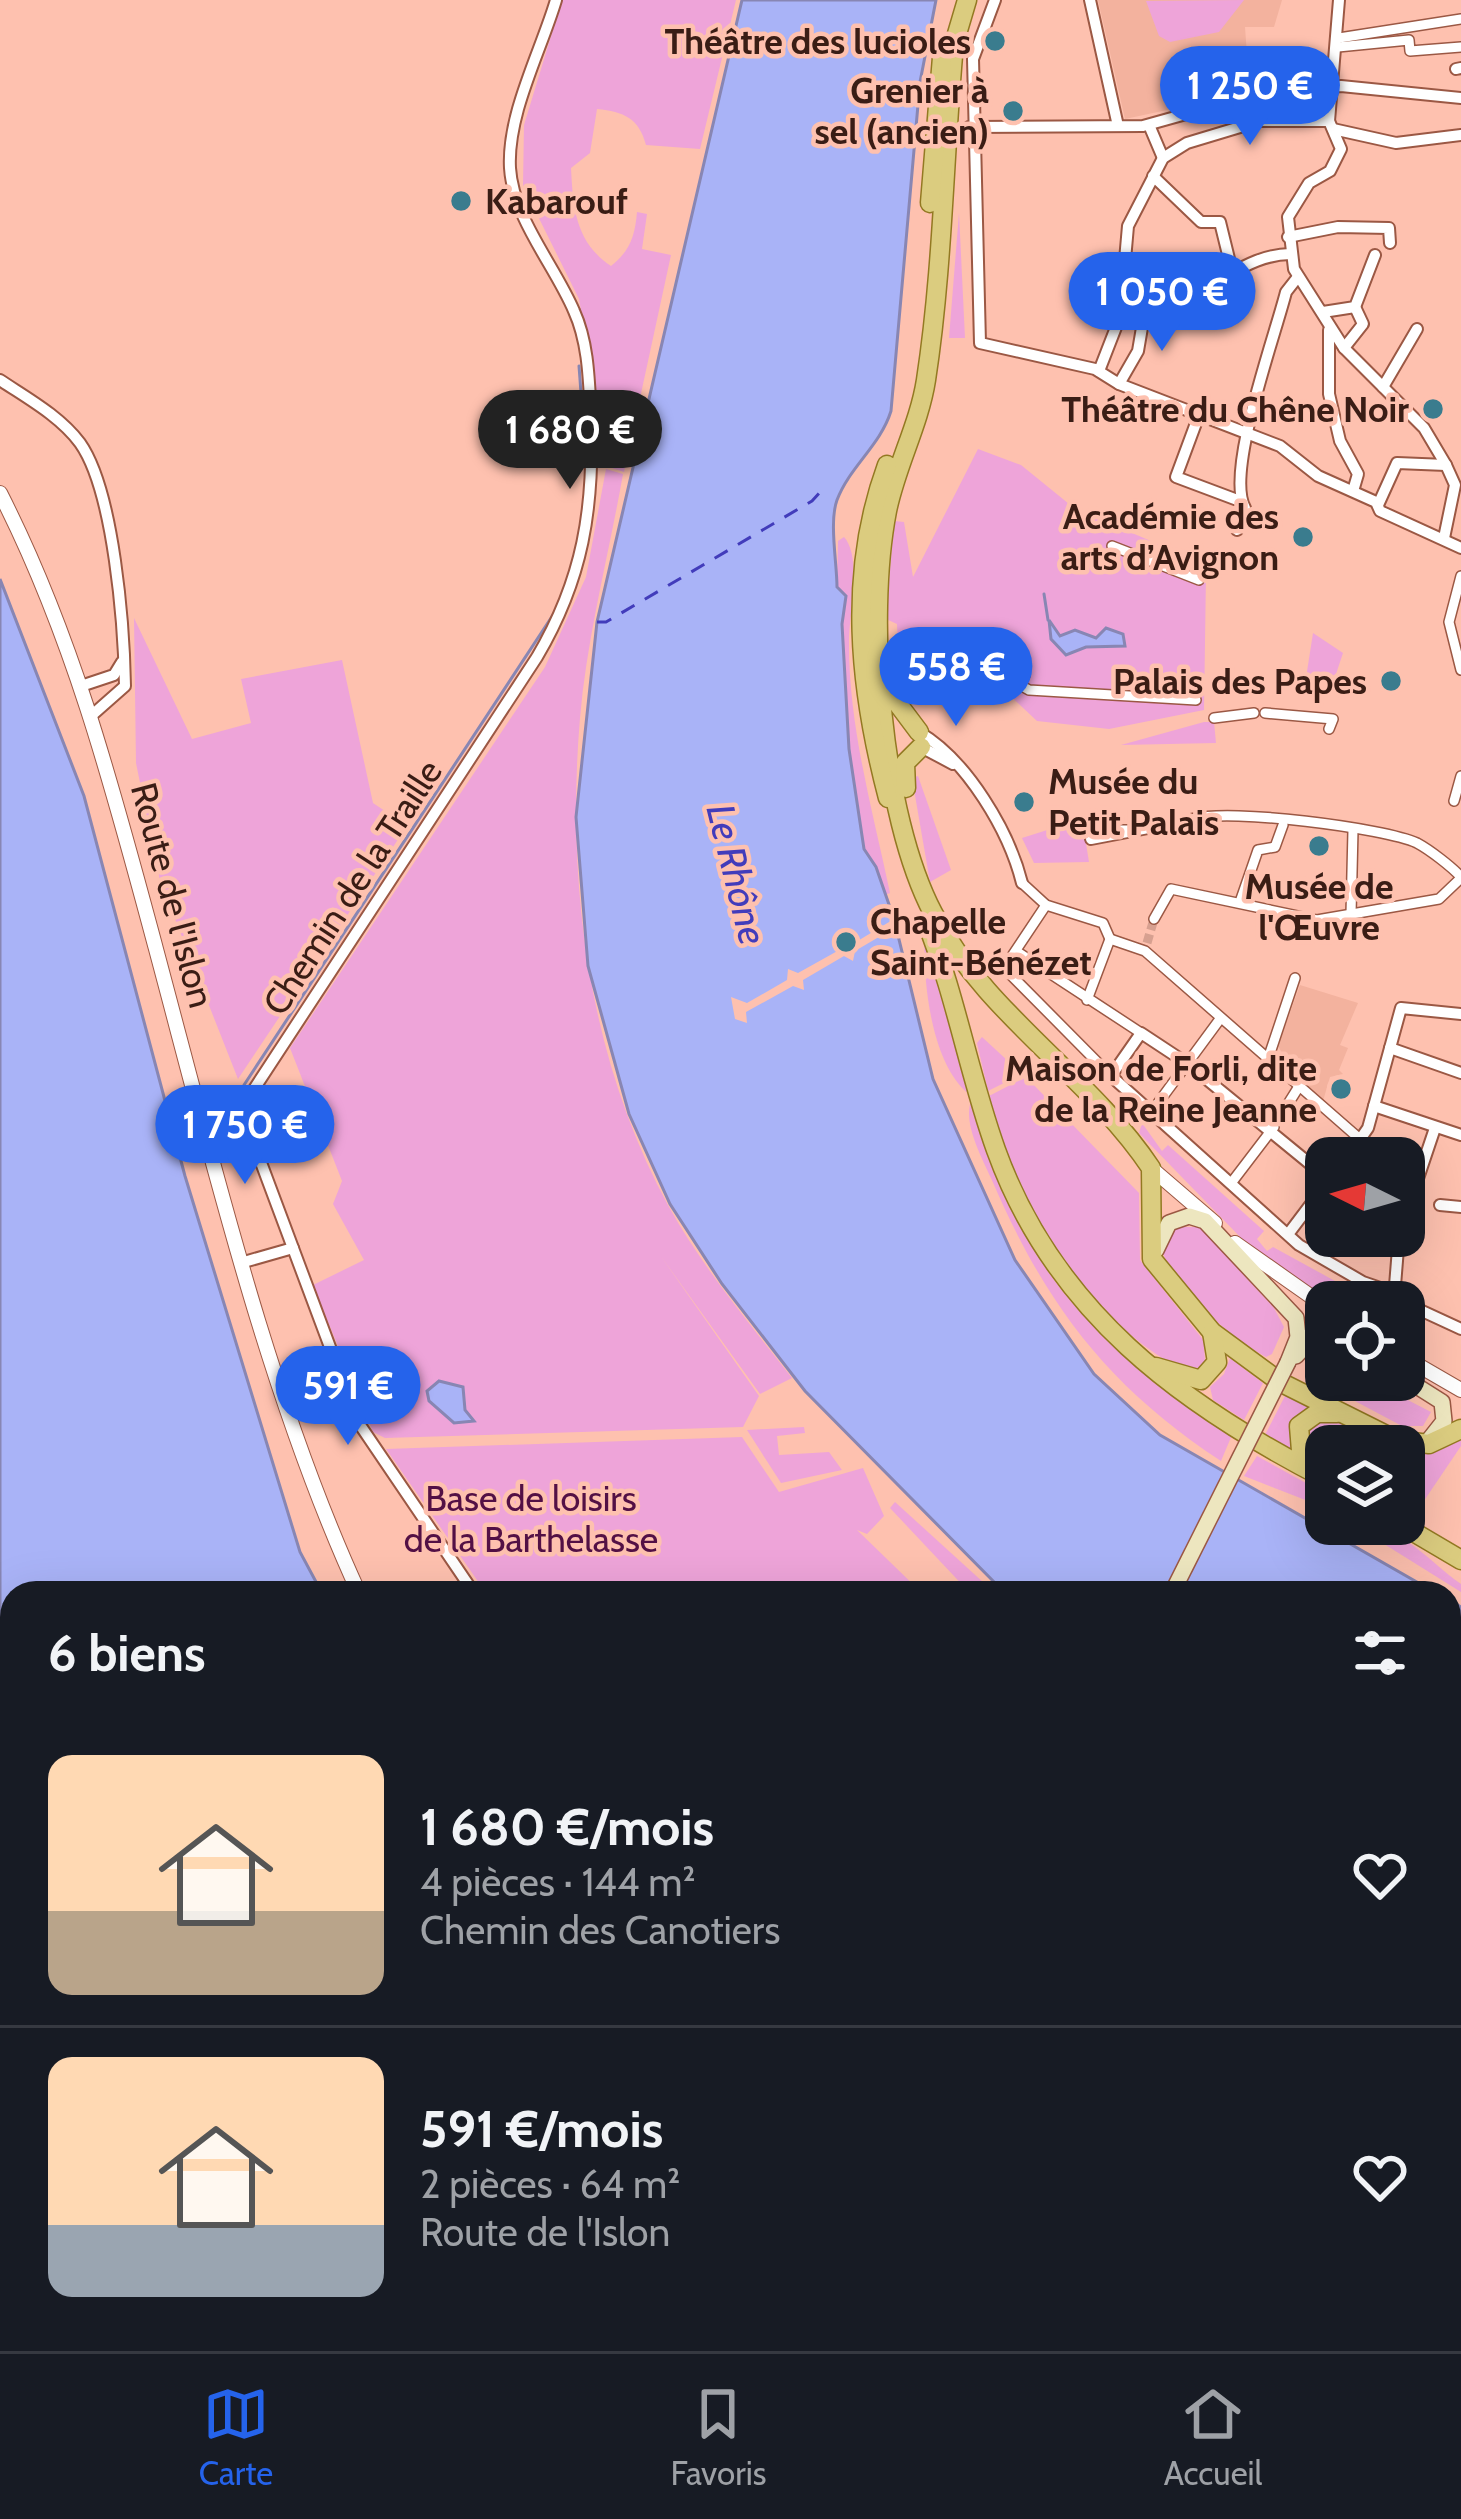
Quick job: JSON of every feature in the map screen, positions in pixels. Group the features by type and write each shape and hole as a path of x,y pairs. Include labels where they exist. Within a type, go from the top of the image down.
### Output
{"main road":[{"path":"954,0 956,127 927,377 883,536 875,619 877,674 920,897 981,987 1151,1168 1150,1248 1167,1282 1212,1332 1280,1382 1365,1425"},
{"path":"967,0 954,44 956,127 918,364 869,526 860,653 878,759 948,976 995,1148 1023,1214 1071,1291 1135,1357 1185,1397 1305,1466"},
{"path":"877,674 920,740"},
{"path":"867,708 888,739"},
{"path":"888,739 920,740"},
{"path":"878,759 888,739"},
{"path":"911,853 905,766 920,740"},
{"path":"971,1066 970,1005 981,987"},
{"path":"969,1023 978,1006 999,1006"},
{"path":"1167,1282 1156,1254 1160,1233 1181,1217 1204,1221 1296,1318 1290,1363"},
{"path":"1135,1357 1189,1380 1202,1380 1217,1362 1212,1332"},
{"path":"1178,1581 1278,1384 1305,1345"},
{"path":"1425,1389 1436,1395 1444,1409 1442,1426 1425,1442"},
{"path":"1305,1455 1296,1434 1309,1415 1341,1413"},
{"path":"1425,1444 1461,1429"},
{"path":"1425,1539 1461,1560"}],"street":[{"name":"Chemin de la Traille","path":"208,1141 226,1130 241,1109 537,657 573,587 593,492 588,371 580,324 515,194 510,169 513,135 556,0"},
{"path":"995,0 976,42 956,127 980,343 1099,371 1119,384 1280,446 1318,476 1353,491 1380,512 1461,548"},
{"path":"1090,0 1118,126"},
{"path":"1340,0 1331,125 1343,156 1327,175 1309,183 1292,211 1291,254 1297,278 1344,348 1424,428 1458,483 1444,538"},
{"path":"1339,43 1461,19"},
{"path":"1339,43 1409,40 1410,51 1461,47"},
{"path":"956,127 1149,125 1246,97 1331,87 1461,98"},
{"path":"1099,371 1120,317 1128,226 1163,158 1187,143 1260,121 1331,125 1396,143 1461,136"},
{"path":"1149,125 1163,158"},
{"path":"1154,176 1201,222 1220,222 1233,275"},
{"path":"1288,237 1338,227 1389,228 1390,243"},
{"path":"1119,384 1138,352 1146,298 1180,296 1233,275 1244,262 1291,254"},
{"path":"1344,348 1363,324 1355,308 1375,255"},
{"path":"1240,501 1248,434 1286,292 1297,278"},
{"path":"1323,311 1355,308"},
{"path":"1329,327 1329,394 1340,440 1358,473 1353,491"},
{"path":"1383,388 1417,329"},
{"path":"0,380 54,416 82,444 105,515 124,652 124,686 91,716"},
{"path":"1199,415 1176,477 1240,501 1245,508 1238,530"},
{"path":"1378,506 1397,463 1446,465"},
{"name":"Route de l'Islon","path":"0,493 54,611 91,716 244,1262 316,1488 354,1581"},
{"path":"1112,546 1199,580"},
{"path":"1458,667 1449,622 1461,576"},
{"path":"81,686 114,675 124,652"},
{"path":"1024,675 1019,683 1029,691 1196,700"},
{"path":"1214,718 1260,713 1333,719 1329,729"},
{"path":"920,740 956,765 988,801 1024,874 1046,905 1103,923 1110,939 1087,1000"},
{"path":"1456,801 1461,776"},
{"path":"1093,835 1222,812 1416,843 1461,878 1434,901 1317,920 1182,890 1165,892 1154,919"},
{"path":"1240,902 1258,850 1275,847 1283,825"},
{"path":"1351,914 1353,830"},
{"path":"981,987 1002,971 1046,905"},
{"path":"1110,939 1146,947 1220,1019 1357,1137"},
{"path":"1016,950 1188,1064 1274,1126 1305,1158"},
{"path":"1002,971 1150,1114 1299,1245 1361,1281"},
{"path":"1268,1062 1295,978"},
{"path":"1362,1137 1401,1008 1461,1015"},
{"path":"1150,1114 1220,1019"},
{"path":"1111,1076 1141,1034"},
{"path":"1390,1048 1461,1073"},
{"path":"1232,1182 1298,1088"},
{"path":"1374,1106 1461,1135"},
{"path":"241,1109 358,1422 465,1581"},
{"path":"1425,1158 1435,1128"},
{"path":"1151,1168 1260,1265 1305,1294"},
{"path":"1440,1205 1461,1207"},
{"path":"1289,1233 1305,1210"},
{"path":"244,1262 293,1248"},
{"path":"1425,1312 1461,1329"},
{"path":"1296,1344 1305,1338"},
{"path":"1425,1369 1461,1390"}],"shaded area":[{"path":"1098,0 1282,0 1274,27 1245,27 1248,69 1264,68 1265,78 1283,77 1284,85 1125,119"},
{"path":"1300,985 1358,1003 1340,1045 1348,1048 1339,1070 1343,1074 1330,1077 1323,1101 1297,1079 1302,1059 1282,1053 1278,1046"}],"green space":[{"path":"562,0 736,0 700,149 646,145 629,118 597,109 590,153 571,168 578,223 599,256 611,266 623,255 633,236 637,212 647,214 642,249 671,255 624,472 609,467 579,299 523,186 524,125"},
{"path":"1244,0 1219,32 1170,42 1159,36 1146,1"},
{"path":"959,213 965,338 949,338"},
{"path":"978,449 1021,465 1074,508 1181,554 1188,570 1206,574 1204,710 1109,729 1037,721 1004,690 971,683 909,685 893,660 898,650 897,624 886,619 894,521 904,522 913,577"},
{"path":"606,469 623,474 588,657 576,780 581,906 589,969 619,1091 669,1207 712,1273 792,1378 760,1394 660,1255 759,1396 743,1427 385,1438 373,1432 313,1285 364,1260 333,1204 342,1181 290,1048 545,667 586,577"},
{"path":"844,537 854,573 849,645 853,707 890,893 885,895 864,850 849,749 842,624 846,597 837,587 838,541"},
{"path":"134,618 192,739 251,723 241,679 342,660 373,803 394,817 413,817 238,1079 160,881 136,763"},
{"path":"1313,633 1343,653 1333,683 1306,678"},
{"path":"1214,722 1216,743 1121,745"},
{"path":"918,776 951,870 930,882 912,778"},
{"path":"1082,819 1089,862 1034,863 1022,838"},
{"path":"925,932 949,1003 969,1094 956,1081 938,1042 925,973"},
{"path":"982,1037 1022,1074 988,1091 977,1043"},
{"path":"1026,1077 1139,1193 1140,1260 1204,1341 1205,1365 1180,1368 1124,1330 1096,1303 1049,1241 1014,1171 989,1096"},
{"path":"971,1101 1014,1213 1066,1296 1136,1364 1232,1435 1221,1461 1112,1372 1057,1303 978,1150 969,1119"},
{"path":"1142,1123 1162,1151 1168,1145 1264,1231 1257,1239 1267,1251 1273,1247 1335,1281 1305,1284 1245,1242 1139,1133"},
{"path":"1176,1227 1199,1227 1274,1308 1284,1327 1272,1354 1266,1357 1237,1338 1174,1276 1162,1245"},
{"path":"1230,1358 1263,1383 1244,1420 1213,1400 1210,1387 1224,1374"},
{"path":"1287,1392 1315,1405 1292,1425 1291,1450 1264,1437"},
{"path":"1355,1401 1410,1401 1431,1412 1424,1425 1400,1425"},
{"path":"1328,1418 1343,1425 1306,1425"},
{"path":"804,1427 805,1433 777,1436 779,1455 829,1452 842,1470 781,1483 747,1430"},
{"name":"Base de loisirs de la Barthelasse","path":"742,1437 779,1492 863,1468 884,1516 867,1534 857,1530 910,1581 478,1581 386,1449"},
{"path":"1461,1438 1461,1446 1425,1499 1425,1453"},
{"path":"1257,1456 1305,1482 1305,1500 1244,1476"},
{"path":"895,1502 982,1581 959,1581 890,1508"},
{"path":"1386,1545 1412,1545 1457,1581 1443,1581"}],"water":[{"name":"Le Rhône","path":"742,0 936,0 920,82 891,411 837,500 833,531 837,587 846,596 842,624 849,749 864,849 876,867 894,919 933,1079 1015,1260 1094,1374 1160,1435 1305,1518 1305,1545 1352,1545 1415,1581 993,1581 805,1391 722,1284 670,1204 629,1114 588,966 576,817 597,622"},
{"path":"0,579 84,796 185,1176 300,1552 316,1581 0,1581"},
{"path":"1049,620 1060,636 1075,630 1096,638 1106,628 1123,634 1125,646 1086,647 1066,655 1051,639"},
{"path":"439,1381 463,1387 465,1410 474,1421 454,1423 429,1401 427,1391"}],"pier":[{"path":"899,916 901,924 855,951 853,961 844,956 803,980 804,990 793,986 746,1012 747,1023 735,1019 731,997 747,1003 787,980 788,969 798,973 841,949 840,933 856,942"}],"waterway":[{"path":"579,366 586,460"},
{"path":"1044,594 1048,620"},
{"path":"244,1085 553,615"},
{"path":"217,1116 229,1104"}],"ferry route":[{"path":"597,622 606,622 812,501 824,488"}],"tunnel":[{"path":"1147,943 1154,919"}],"place":[{"name":"Théâtre des lucioles","path":"995,41"},
{"name":"Grenier à sel (ancien)","path":"1013,111"},
{"name":"Kabarouf","path":"461,201"},
{"name":"Théâtre du Chêne Noir","path":"1433,409"},
{"name":"Académie des arts d’Avignon","path":"1303,537"},
{"name":"Palais des Papes","path":"1391,681"},
{"name":"Musée du Petit Palais","path":"1024,802"},
{"name":"Musée de l'Œuvre","path":"1319,846"},
{"name":"Chapelle Saint-Bénézet","path":"846,942"},
{"name":"Maison de Forli, dite de la Reine Jeanne","path":"1341,1089"}]}
